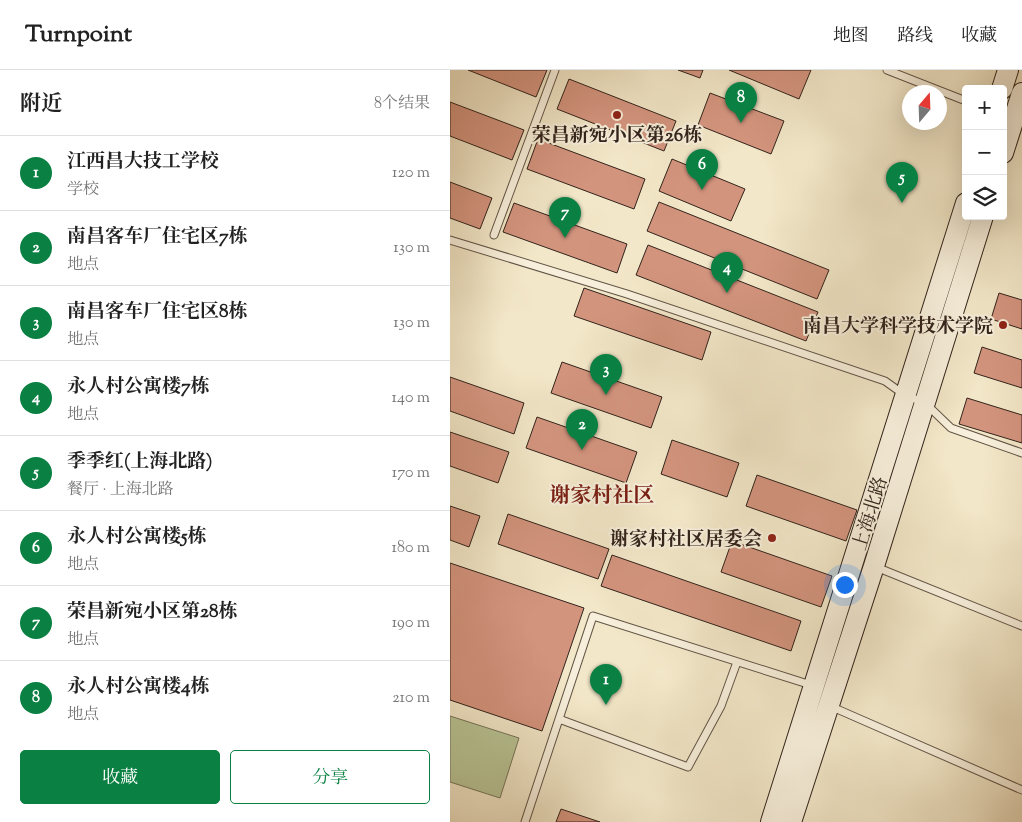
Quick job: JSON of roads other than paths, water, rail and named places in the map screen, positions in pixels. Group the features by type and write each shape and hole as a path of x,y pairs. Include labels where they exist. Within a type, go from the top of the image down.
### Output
{"main road":[{"path":"1003,85 1008,70"},
{"path":"1007,140 1022,93"},
{"name":"上海北路","path":"791,822 874,566 962,218"},
{"name":"上海北路","path":"771,822 814,686 915,399 982,220"}],"lane":[{"path":"494,235 555,70"},
{"path":"887,70 962,99"},
{"path":"450,240 627,294 885,381 915,399 951,428 1022,453"},
{"path":"874,566 1022,626"},
{"path":"525,822 593,616 814,686"},
{"path":"559,719 688,767 721,706 737,662"},
{"path":"829,705 1022,790"}],"place":[{"name":"荣昌新宛小区第26栋","path":"617,115"},
{"name":"永人村公寓楼4栋","path":"741,123"},
{"name":"永人村公寓楼5栋","path":"702,190"},
{"name":"季季红(上海北路)","path":"902,203"},
{"name":"荣昌新宛小区第28栋","path":"565,238"},
{"name":"永人村公寓楼7栋","path":"727,293"},
{"name":"南昌大学科学技术学院","path":"1003,325"},
{"name":"南昌客车厂住宅区8栋","path":"606,395"},
{"name":"南昌客车厂住宅区7栋","path":"582,450"},
{"name":"谢家村社区居委会","path":"772,538"},
{"name":"江西昌大技工学校","path":"606,705"}],"district":[{"name":"谢家村社区","path":"602,495"}]}
